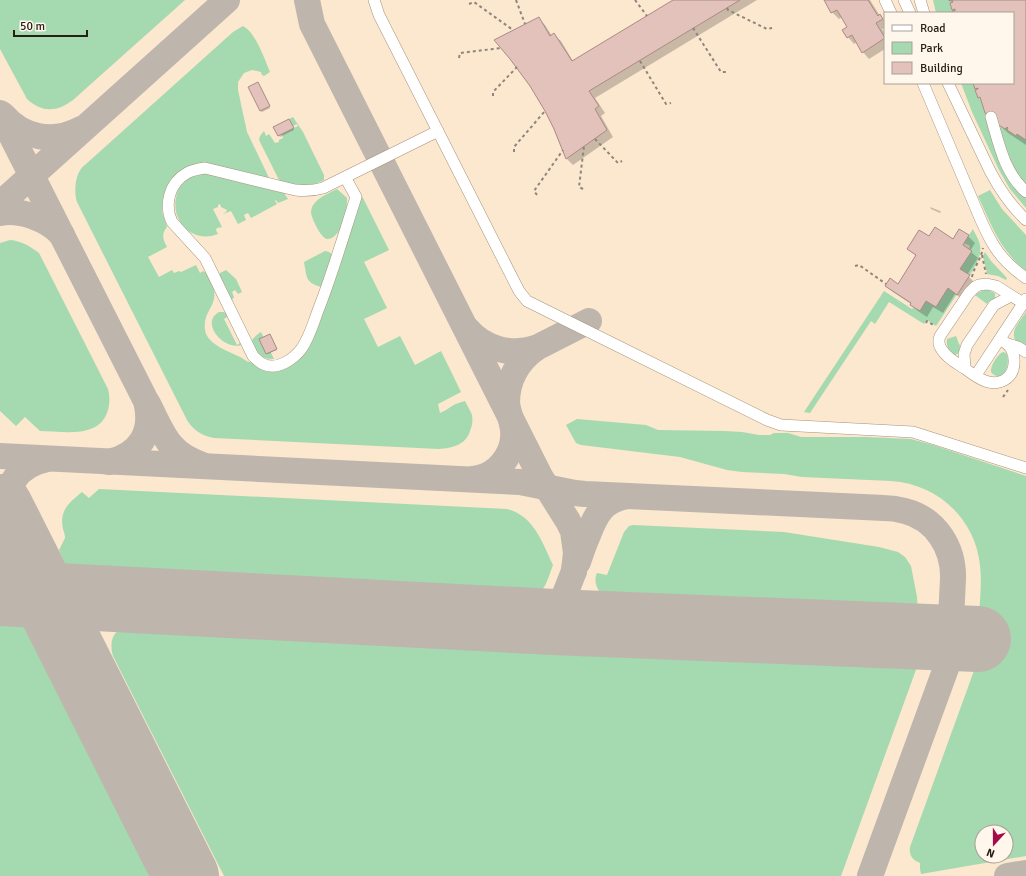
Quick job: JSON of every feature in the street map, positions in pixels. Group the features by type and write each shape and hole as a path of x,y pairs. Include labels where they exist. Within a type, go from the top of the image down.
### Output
{"street":[{"path":"374,0 379,14 518,291 527,301 780,425 913,432 1026,468"},
{"path":"379,14 380,0"},
{"path":"885,0 891,12"},
{"path":"904,0 910,12"},
{"path":"920,0 924,12"},
{"path":"923,84 980,218 990,238 1005,261 1026,278"},
{"path":"948,84 990,171 1003,194 1026,220"},
{"path":"991,117 1003,157 1008,168 1016,182 1026,192"},
{"path":"345,177 356,197 327,288 308,337 303,347 290,360 278,365 264,365 253,356 205,258 169,217 168,207 170,192 176,183 185,174 196,169 205,168 284,188 307,191 314,190 323,188 345,177 438,131"},
{"path":"976,376 1004,341 1024,301 1011,296 992,285 984,284 975,287 968,293 940,336 939,342 941,349 947,356 976,376 983,380 1003,382 1008,378 1014,368 1013,352 1004,341"},
{"path":"965,368 964,354 967,345 994,305 1011,296"},
{"path":"1004,341 1026,352"}],"path":[{"path":"516,0 525,24"},
{"path":"635,0 647,16"},
{"path":"470,4 474,2 513,30"},
{"path":"727,8 728,10 767,29 772,28"},
{"path":"693,28 721,72 726,72"},
{"path":"459,58 460,53 501,48"},
{"path":"640,61 666,104 671,103"},
{"path":"493,96 493,92 517,67"},
{"path":"514,152 514,148 545,111"},
{"path":"595,139 618,163 622,161"},
{"path":"583,189 579,187 584,146"},
{"path":"537,195 534,192 562,150"},
{"path":"972,280 973,272 982,254 983,247"},
{"path":"982,254 986,275"},
{"path":"855,266 859,264 886,284"}],"shaded area":[{"path":"0,0 1026,0 1026,876 0,876"}],"green space":[{"path":"0,0 185,0 73,100 55,109 44,109 38,107 27,99 0,49"},
{"path":"933,0 952,0 953,2 950,4 952,10 955,9 955,11 936,12"},
{"path":"243,26 248,29 256,40 270,72 264,76 261,72 252,70 244,73 238,82 238,90 247,132 270,180 217,166 174,176 168,184 163,197 162,212 167,227 163,237 167,247 148,257 159,277 172,270 174,273 179,271 181,272 196,265 200,273 203,271 208,275 212,283 214,297 206,317 205,330 210,340 215,344 248,362 290,365 331,289 361,194 389,250 364,262 387,308 364,319 378,347 400,336 415,365 441,351 461,392 438,404 440,413 465,401 472,415 472,425 468,436 462,443 449,448 439,449 214,438 198,432 187,420 77,202 77,176 82,167 233,32"},
{"path":"961,84 974,84 978,89 975,90 978,98 980,97 986,114 1001,164 1026,197 1026,208 1010,189 999,170 972,112"},
{"path":"293,117 303,132 324,175 324,180 312,185 302,186 280,182 259,140 264,131 266,136 269,134 275,143 279,142 279,140 283,138 282,134 298,126 297,124 293,126 289,119"},
{"path":"998,125 1005,129 1007,127 1007,130 1026,140 1026,186 1009,161"},
{"path":"205,173 284,193 288,199 278,203 276,200 275,201 277,204 251,218 248,213 244,215 246,220 238,224 231,211 223,214 227,210 221,207 220,204 218,207 213,209 222,227 217,228 216,230 218,234 199,236 184,227 176,211 175,201 179,189 188,178"},
{"path":"337,189 347,198 346,214 337,233 331,238 327,239 317,228 311,213 311,209 313,205 324,195"},
{"path":"990,190 1002,209 1026,235 1026,271 1017,263 1003,246 992,227 978,196"},
{"path":"973,229 979,241 980,253 978,261 970,275 960,269 972,251 969,248 970,246 964,243"},
{"path":"10,240 25,244 39,253 108,389 109,407 107,413 102,421 95,427 78,432 40,431 25,417 16,426 0,411 0,243"},
{"path":"325,251 333,255 322,287 312,284 308,279 304,262"},
{"path":"985,252 991,261 1007,278 1006,280 998,276 987,274 983,256"},
{"path":"226,270 236,279 242,292 238,294 235,290 232,292 234,297 232,300 229,300 220,280 220,273"},
{"path":"948,288 957,294 936,326 927,320 924,324 889,302 875,324 871,321 810,413 804,412 884,291 912,309 914,307 920,311 926,301 936,307"},
{"path":"985,290 995,293 995,298 987,304 975,295"},
{"path":"219,312 224,312 228,315 224,319 237,345 240,343 241,345 235,346 228,344 216,335 212,323 214,317"},
{"path":"1026,312 1026,349 1016,341 1014,333 1016,326"},
{"path":"261,332 274,359 262,357 254,348 252,340"},
{"path":"956,336 960,345 959,353 955,355 948,348 947,339"},
{"path":"1003,352 1006,353 1008,358 1007,368 1002,375 995,375 991,372 993,364"},
{"path":"577,419 646,425 658,430 724,431 759,435 788,433 801,437 911,439 1026,476 1026,856 1014,858 1014,824 974,824 974,864 979,864 921,874 920,863 913,859 910,852 910,847 977,659 981,590 980,565 977,548 970,532 962,519 951,506 924,489 891,481 802,477 784,474 742,472 727,470 680,457 581,445 576,443 566,425"},
{"path":"99,489 507,509 524,517 531,524 541,539 553,565 543,588 536,595 531,597 77,575 70,570 59,550 65,538 62,517 69,504 82,492 89,498"},
{"path":"629,526 784,532 879,547 898,552 905,557 911,566 917,597 918,615 610,600 600,593 596,585 597,573 607,575 624,532"},
{"path":"0,618 20,619 150,876 0,876"},
{"path":"133,624 899,659 909,662 917,667 841,876 224,876 113,656 111,644 114,635 122,628"}],"building":[{"path":"673,0 740,0 589,91 599,106 595,109 607,130 566,159 554,129 530,86 494,40 539,17 550,36 554,33 572,61"},
{"path":"824,0 868,0 878,16 880,14 883,19 876,23 884,39 862,53 852,35 847,38 842,30 847,27 837,10 831,13"},
{"path":"952,0 1026,0 1026,140 1007,130 1007,127 1005,129 996,123 998,121 985,113 980,97 978,98 975,90 978,88 975,89 973,84 1014,84 1014,12 952,12 955,11 955,9 952,10 950,3 953,2"},
{"path":"258,82 270,106 260,111 248,87"},
{"path":"289,119 294,128 278,136 273,127"},
{"path":"935,227 953,239 959,229 969,235 963,245 972,251 960,269 970,275 957,295 948,288 936,307 926,301 920,311 910,305 911,303 885,286 890,278 898,284 916,255 907,249 919,230 929,236"},
{"path":"270,334 277,349 266,354 259,339"}],"taxiway":[{"path":"0,204 227,0"},
{"path":"307,0 312,24 541,478 573,531 576,553 574,571"},
{"path":"0,113 146,401 148,423 142,440 129,454 120,459 109,462"},
{"path":"3,115 20,129 39,136 60,136 70,134 81,129"},
{"path":"0,213 16,212 33,216 49,224 62,235"},
{"path":"473,479 484,477 497,469 510,451 513,430 507,403 511,379 519,365 536,348 589,321"},
{"path":"467,329 481,342 498,349 517,351 536,348"},
{"path":"148,404 163,433 174,448 190,460 202,465"},
{"path":"0,456 520,482 585,494 889,508 902,510 916,515 926,521 941,536 950,556 953,579 949,660 870,876"},
{"path":"38,582 36,573 10,520 7,504 10,488 20,472 32,464 47,459"},
{"path":"578,562 591,527 598,514 612,501 628,496"},
{"path":"554,622 574,571 577,554"},
{"path":"1007,876 1026,873"}],"runway":[{"path":"0,507 186,876"},
{"path":"0,593 554,622 978,639"}]}
